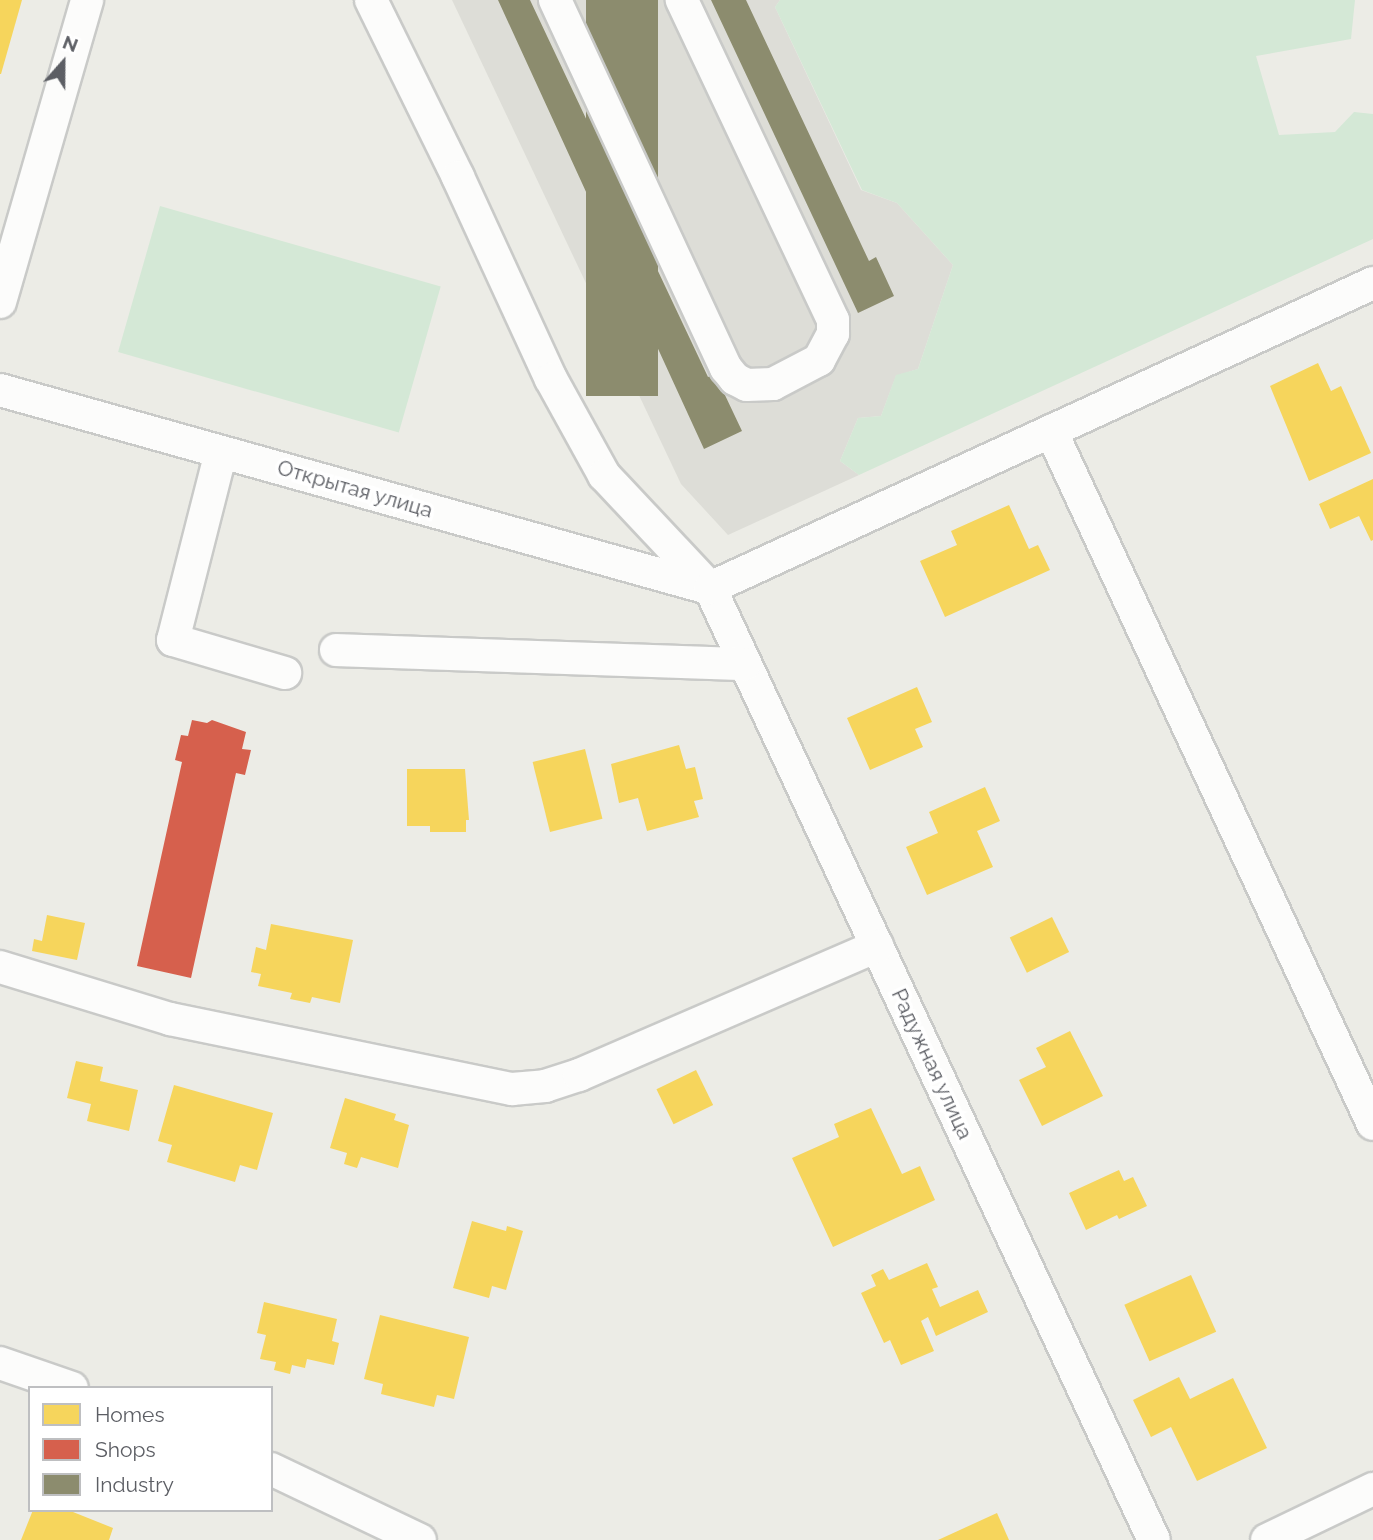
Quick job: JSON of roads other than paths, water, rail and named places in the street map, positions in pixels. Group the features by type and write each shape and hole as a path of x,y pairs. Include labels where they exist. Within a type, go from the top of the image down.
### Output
{"street":[{"path":"0,302 87,0"},
{"name":"Радужная улица","path":"370,0 458,177 551,379 604,475 710,588 1154,1540"},
{"path":"555,0 726,368 735,379 747,385 773,384 819,359 833,334 833,320 682,0"},
{"path":"710,588 1373,283"},
{"name":"Открытая улица","path":"0,390 710,588"},
{"path":"1051,431 1373,1124"},
{"path":"221,452 173,640 285,673"},
{"path":"336,650 745,664"},
{"path":"0,967 170,1019 512,1089 545,1086 579,1076 877,946"},
{"path":"0,1363 66,1386"},
{"path":"273,1470 420,1540"},
{"path":"1267,1540 1373,1489"}]}
